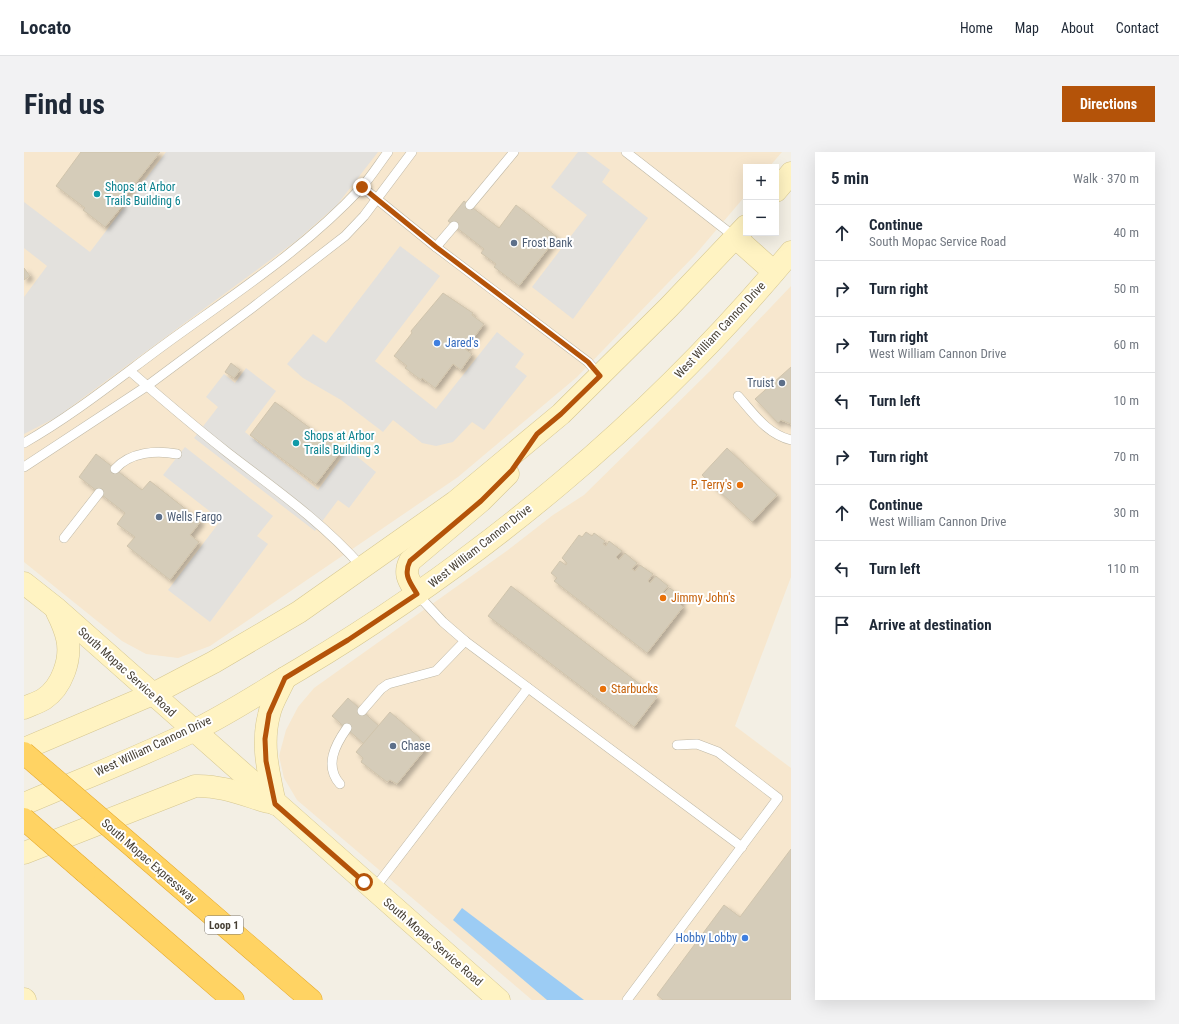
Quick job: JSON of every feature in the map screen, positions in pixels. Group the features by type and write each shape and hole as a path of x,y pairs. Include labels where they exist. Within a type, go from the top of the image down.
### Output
{"highway":[{"name":"South Mopac Expressway","path":"24,753 311,1000"},
{"path":"24,819 233,1000"}],"main road":[{"path":"779,187 791,173"},
{"path":"24,749 153,694 214,662 299,612 455,502 561,414 741,232 774,272"},
{"name":"West William Cannon Drive","path":"24,804 192,731 348,640 451,570 529,509 629,423 703,351 791,252"},
{"path":"417,594 406,576 406,569 410,561 486,496 512,470 537,434"},
{"name":"South Mopac Service Road","path":"24,583 153,694 192,731 499,1000"},
{"path":"24,708 44,699 56,688 64,675 68,660 68,639 57,610"},
{"path":"24,853 195,786 209,785 275,804 266,761 265,739 269,714 285,678"}],"lane":[{"path":"24,443 44,432 130,371 321,229 362,187 388,152"},
{"path":"24,467 147,386 252,308 345,236 377,198 412,152"},
{"path":"470,205 514,152"},
{"path":"626,152 741,232"},
{"path":"362,187 436,247 588,362 600,376"},
{"path":"436,247 454,226"},
{"path":"130,371 228,452 312,517 339,541 363,568"},
{"path":"738,396 764,426 774,433 791,440"},
{"path":"115,470 140,454 161,451 177,454"},
{"path":"64,538 99,493"},
{"path":"417,594 443,622 465,641 742,846"},
{"path":"362,710 388,684 436,671 465,641"},
{"path":"373,890 528,688"},
{"path":"340,784 335,778 332,770 332,756 336,745 347,728"},
{"path":"627,1000 778,798 718,752 698,744 677,745"}],"shaded area":[{"path":"24,152 782,152 772,164 743,164 743,199 695,255 577,377 458,477 210,646 178,658 146,654 122,641 24,562"},
{"path":"166,152 378,152 337,205 296,241 57,417 24,434 24,297 47,266 24,248 24,202 90,252"},
{"path":"578,152 586,152 610,170 602,182 648,218 573,319 532,287 587,215 551,187"},
{"path":"400,246 440,276 375,361 436,409 497,332 524,354 515,367 527,376 484,430 472,422 453,442 436,446 422,443 393,420 383,432 341,400 303,378 287,364 313,334 326,343"},
{"path":"791,286 791,577 735,726 791,768 791,1000 532,1000 297,800 284,778 279,756 286,730 298,707 314,688 508,550 553,515 584,495 711,370"},
{"path":"246,368 276,391 245,432 318,490 348,449 376,472 349,508 338,500 315,531 194,438 218,407 206,397 224,374 235,383"},
{"path":"185,447 273,516 257,536 268,544 210,622 168,590 221,520 163,475"}],"water":[{"path":"462,908 584,1000 547,1000 453,920"}],"building":[{"name":"Shops at Arbor Trails Building 6","path":"81,152 160,152 120,203 123,205 105,227 83,210 85,208 56,186"},
{"name":"Frost Bank","path":"464,201 499,228 516,205 557,237 519,286 494,267 496,264 481,253 484,249 448,221"},
{"path":"24,268 30,276 24,280"},
{"name":"Jared's","path":"443,293 473,313 472,315 484,324 465,349 472,354 461,370 453,364 435,388 405,368 407,366 394,356 412,333 411,331"},
{"path":"231,363 240,370 234,378 225,372"},
{"name":"Truist","path":"791,367 791,424 781,420 778,423 755,399"},
{"name":"Shops at Arbor Trails Building 3","path":"275,402 341,451 316,484 250,435"},
{"name":"P. Terry's","path":"727,448 777,495 752,522 702,475"},
{"name":"Wells Fargo","path":"96,454 142,490 150,481 201,521 190,535 199,542 170,580 127,546 135,537 117,524 125,513 79,477"},
{"path":"586,532 592,536 594,533 605,541 603,544 606,546 609,541 622,551 616,557 619,560 625,553 637,563 632,569 635,571 640,565 653,574 648,581 650,583 656,576 668,586 663,592 664,593 670,588 683,598 679,603 683,607 647,653 554,581 557,578 551,573 560,561 566,565 567,563 562,558 579,535 582,537"},
{"path":"511,586 657,697 634,727 488,616"},
{"path":"348,698 379,726 364,744 332,716"},
{"name":"Chase","path":"390,712 419,737 426,748 397,784 390,780 387,782 361,762 363,758 356,752"},
{"name":"Hobby Lobby","path":"791,849 791,1000 663,1000 657,995 724,905 740,917"}],"place":[{"name":"Shops at Arbor Trails Building 6","path":"97,194"},
{"name":"Frost Bank","path":"514,243"},
{"name":"Jared's","path":"437,343"},
{"name":"Truist","path":"782,383"},
{"name":"Shops at Arbor Trails Building 3","path":"296,443"},
{"name":"P. Terry's","path":"740,485"},
{"name":"Wells Fargo","path":"159,517"},
{"name":"Jimmy John's","path":"663,598"},
{"name":"Starbucks","path":"603,689"},
{"name":"Chase","path":"393,746"},
{"name":"Hobby Lobby","path":"745,938"}],"route":[{"path":"362,187 436,247 588,362 600,376 561,414 537,434 512,470 481,501 410,561 406,569 406,576 417,594 348,640 285,678 269,714 265,739 266,761 275,804 364,882"}]}
